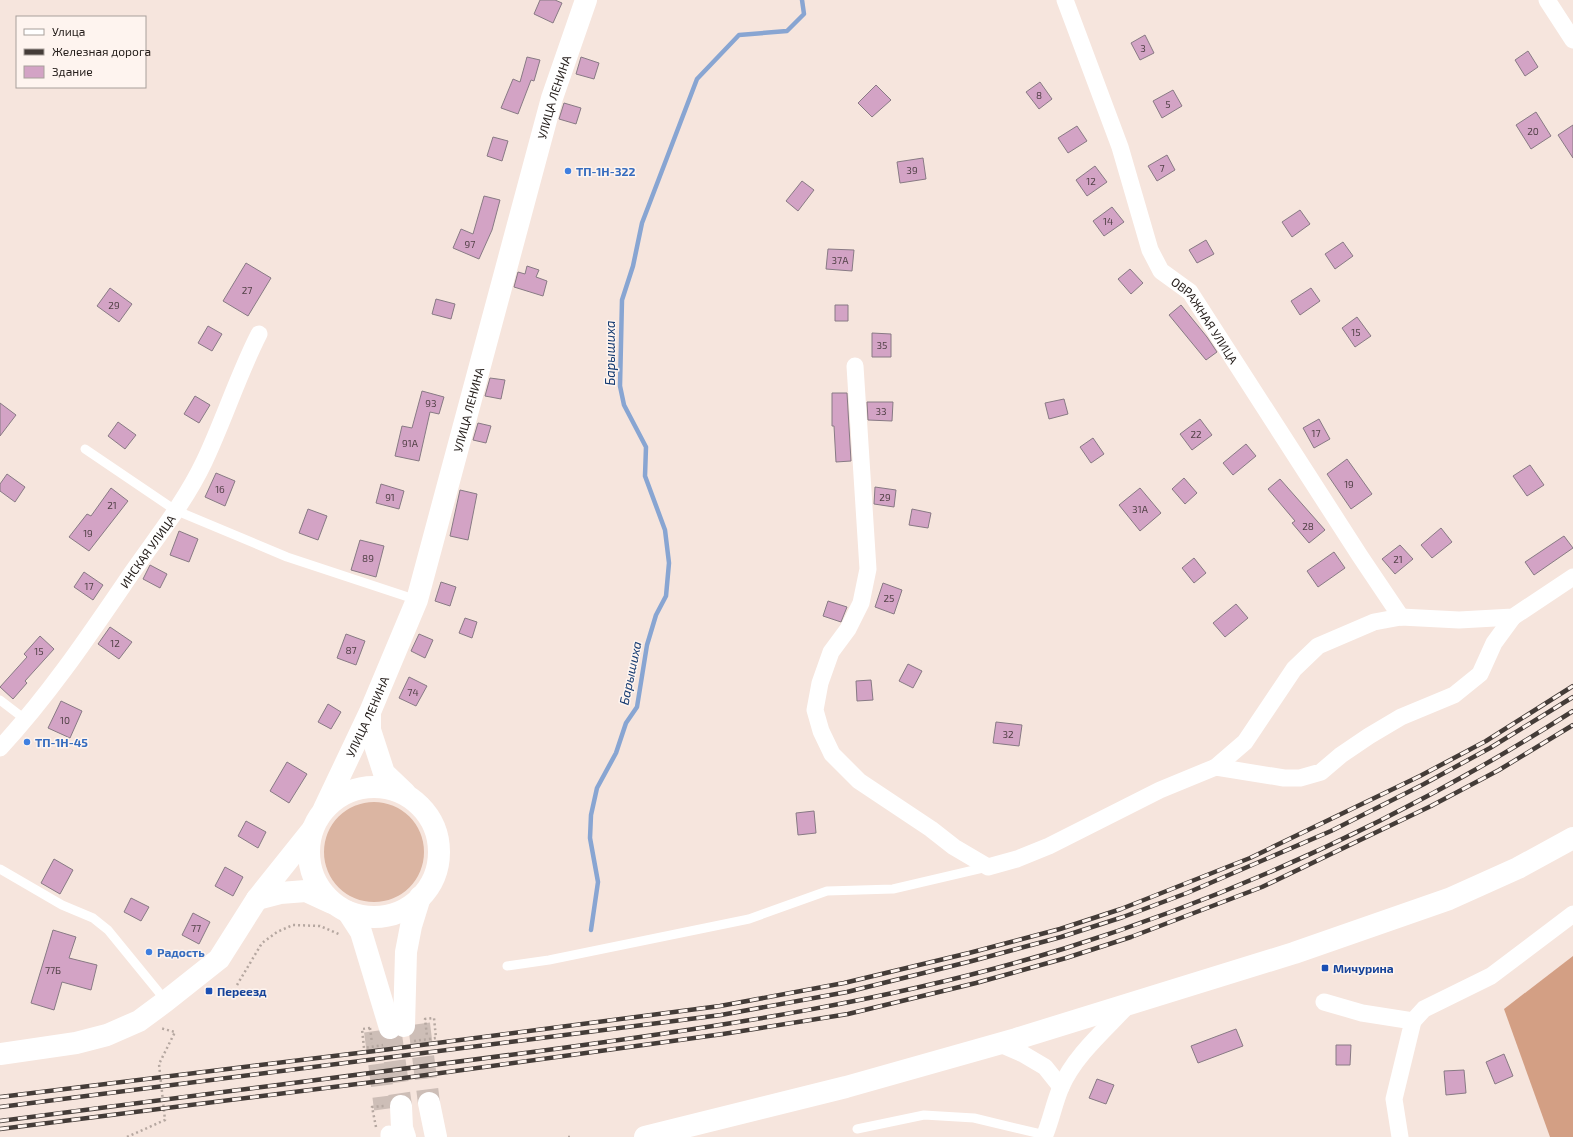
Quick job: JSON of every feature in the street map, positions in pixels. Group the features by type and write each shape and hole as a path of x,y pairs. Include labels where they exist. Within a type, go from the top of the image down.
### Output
{"main road":[{"name":"УЛИЦА ЛЕНИНА","path":"324,809 370,712 417,600 552,98 586,0"},
{"path":"257,899 280,892 306,891 342,909 376,917 396,913 420,897 428,888 437,870 439,850 436,830 424,810 384,773 370,730 370,712"},
{"path":"0,1054 76,1043 107,1035 139,1021 185,988 219,959 257,899 313,828 324,809 342,795 363,788 386,788 407,795"},
{"path":"313,828 309,851 312,873 322,891 342,909 362,932 388,1032"},
{"path":"646,1137 846,1087 1000,1044 1294,953 1449,899 1518,868 1573,838"},
{"path":"388,1032 411,926 420,897"},
{"path":"395,1120 420,1137"},
{"path":"395,1120 436,1137"}],"street":[{"name":"ОВРАЖНАЯ УЛИЦА","path":"1065,0 1120,147 1150,250 1161,271 1190,292 1401,617"},
{"path":"1547,0 1573,40"},
{"name":"ИНСКАЯ УЛИЦА","path":"0,748 26,720 75,655 175,510 203,462 244,364 259,334"},
{"path":"855,366 868,569 861,603 848,629 831,652 820,683 815,710 821,731 832,754 859,781 931,829 954,847 988,866 1017,859 1049,846 1160,790 1216,767 1245,742 1294,669 1318,646 1374,622 1401,617 1459,620 1512,617"},
{"path":"1216,767 1284,778 1300,778 1320,772 1341,755 1401,717 1454,696 1480,674 1494,643 1512,617 1573,577"},
{"path":"1400,1137 1394,1100 1413,1021 1424,1009 1491,976 1573,914"},
{"path":"1324,1002 1362,1013 1413,1021"},
{"path":"1045,1136 1061,1087 1072,1069 1092,1043 1129,1004"},
{"path":"1000,1044 1023,1054 1045,1067 1061,1087"}],"lane":[{"path":"85,449 175,510 287,557 417,600"},
{"path":"0,700 26,720"},
{"path":"507,966 550,960 750,919 827,891 892,889 988,866"},
{"path":"0,869 62,904 93,918 108,930 166,1001"},
{"path":"857,1129 924,1115 974,1118 1045,1136"}],"path":[{"path":"236,985 262,943 277,932 293,925 320,926 343,936"},
{"path":"388,1032 425,1019 434,1018 436,1038"},
{"path":"127,1137 165,1120 160,1064 175,1032 139,1021"}],"shaded area":[{"path":"374,802 393,806 409,817 420,833 424,852 420,871 409,887 393,898 374,902 355,898 339,887 328,871 324,852 328,833 339,817 355,806"},
{"path":"1573,956 1573,1137 1550,1137 1504,1009"}],"building":[{"path":"540,0 555,0 562,3 553,23 534,14"},
{"path":"1145,35 1154,53 1140,60 1131,43"},
{"path":"1528,51 1538,67 1525,76 1515,60"},
{"path":"527,57 540,60 534,81 531,80 518,114 501,108 513,79 520,82"},
{"path":"581,57 599,63 594,79 576,74"},
{"path":"1040,82 1052,99 1039,109 1026,92"},
{"path":"876,85 891,100 872,117 858,103"},
{"path":"1173,90 1182,106 1162,118 1153,101"},
{"path":"564,103 581,108 576,124 559,119"},
{"path":"1536,112 1551,136 1531,149 1516,125"},
{"path":"1573,125 1573,158 1558,135"},
{"path":"1077,126 1087,141 1068,153 1058,138"},
{"path":"493,137 508,141 502,161 487,156"},
{"path":"1167,155 1175,170 1157,181 1148,166"},
{"path":"923,158 926,179 900,183 897,162"},
{"path":"1095,166 1107,182 1087,196 1076,180"},
{"path":"802,181 814,190 798,211 786,201"},
{"path":"484,196 500,200 492,230 479,259 453,248 461,229 473,234"},
{"path":"1112,207 1124,222 1104,236 1093,221"},
{"path":"1300,210 1310,224 1292,237 1282,222"},
{"path":"1206,240 1214,254 1197,263 1189,250"},
{"path":"1343,242 1353,256 1335,269 1325,254"},
{"path":"828,249 854,250 852,271 826,269"},
{"path":"246,263 271,278 248,316 223,301"},
{"path":"527,266 539,270 536,277 547,281 543,296 514,287 518,272 525,274"},
{"path":"1130,269 1143,283 1131,294 1118,279"},
{"path":"110,288 132,304 119,322 97,306"},
{"path":"1311,288 1320,301 1300,315 1291,301"},
{"path":"436,299 455,304 451,319 432,314"},
{"path":"835,305 848,305 848,321 835,321"},
{"path":"1181,305 1217,352 1206,360 1169,315"},
{"path":"1357,317 1371,336 1355,347 1342,328"},
{"path":"208,326 222,334 212,351 198,343"},
{"path":"872,333 891,334 891,357 872,357"},
{"path":"490,378 505,380 501,399 485,396"},
{"path":"422,391 444,397 439,414 430,412 419,461 395,456 402,426 412,428"},
{"path":"832,393 847,393 851,461 836,462 834,426 832,426"},
{"path":"195,396 210,405 199,423 184,414"},
{"path":"1064,399 1068,414 1049,419 1045,403"},
{"path":"867,402 893,402 892,421 868,420"},
{"path":"0,403 16,415 0,436"},
{"path":"1200,419 1212,435 1192,450 1180,434"},
{"path":"1319,419 1330,439 1314,448 1303,428"},
{"path":"118,422 136,435 125,449 108,436"},
{"path":"478,423 491,426 486,443 473,440"},
{"path":"1093,438 1104,454 1091,463 1080,447"},
{"path":"1246,444 1256,456 1233,475 1223,463"},
{"path":"1347,459 1372,494 1351,509 1327,474"},
{"path":"1530,465 1544,485 1527,496 1513,476"},
{"path":"216,473 235,481 225,506 205,497"},
{"path":"7,474 25,487 15,502 0,491 0,484"},
{"path":"1184,478 1197,493 1185,504 1172,489"},
{"path":"1280,479 1325,530 1309,543 1292,523 1295,521 1268,489"},
{"path":"381,484 404,491 399,509 376,503"},
{"path":"875,487 896,490 894,507 874,504"},
{"path":"111,488 128,501 89,551 69,537 87,514 91,516"},
{"path":"1140,488 1161,513 1140,531 1119,505"},
{"path":"460,490 477,494 468,540 450,536"},
{"path":"308,509 327,516 318,540 299,533"},
{"path":"912,509 931,513 928,528 909,525"},
{"path":"1441,528 1452,542 1432,558 1421,545"},
{"path":"179,531 198,539 189,562 170,555"},
{"path":"1564,536 1573,548 1534,575 1525,562"},
{"path":"360,540 384,546 376,577 351,570"},
{"path":"1400,545 1413,559 1395,574 1382,559"},
{"path":"1334,552 1345,568 1318,587 1307,571"},
{"path":"1194,558 1206,573 1194,583 1182,568"},
{"path":"150,565 167,574 160,588 143,579"},
{"path":"84,572 103,585 93,600 74,587"},
{"path":"441,582 456,587 450,606 435,601"},
{"path":"883,583 902,590 894,614 875,607"},
{"path":"828,601 847,607 841,622 823,616"},
{"path":"1236,604 1248,618 1225,637 1213,623"},
{"path":"465,618 477,622 472,638 459,633"},
{"path":"110,627 132,642 119,659 98,644"},
{"path":"346,634 365,641 356,665 337,658"},
{"path":"419,634 433,640 425,658 411,651"},
{"path":"40,636 54,649 25,681 27,683 13,699 0,687 27,657 24,654"},
{"path":"908,664 922,671 913,688 899,681"},
{"path":"409,677 427,686 416,706 399,698"},
{"path":"871,680 873,700 857,701 856,681"},
{"path":"61,701 82,711 70,738 48,728"},
{"path":"328,704 341,712 331,729 318,722"},
{"path":"996,722 1022,725 1019,746 993,743"},
{"path":"287,762 307,774 289,803 270,791"},
{"path":"814,811 816,833 798,835 796,813"},
{"path":"246,821 266,832 258,848 238,836"},
{"path":"54,859 73,870 60,894 41,883"},
{"path":"225,867 243,877 233,896 215,886"},
{"path":"131,898 149,907 141,921 124,912"},
{"path":"193,913 210,922 199,944 182,935"},
{"path":"53,930 76,937 69,958 97,965 91,990 62,982 54,1010 31,1003"},
{"path":"1236,1029 1243,1046 1198,1063 1191,1046"},
{"path":"1336,1045 1351,1045 1350,1065 1336,1065"},
{"path":"1504,1054 1513,1076 1495,1084 1486,1062"},
{"path":"1464,1070 1466,1093 1446,1095 1444,1071"},
{"path":"1097,1079 1114,1085 1106,1104 1089,1098"}],"waterway":[{"name":"Барышиха","path":"591,930 598,882 590,838 591,815 597,788 616,753 626,723 637,707 647,645 656,615 666,596 669,563 665,530 645,476 646,447 624,405 620,386 622,300 633,266 642,223 697,79 739,35 787,31 804,14 802,0"}],"tunnel":[{"path":"419,1024 429,1103"},
{"path":"390,1028 401,1106"},
{"path":"375,1031 385,1109"}],"railway":[{"path":"0,1097 391,1049 720,1006 844,983 969,953 1060,929 1121,909 1250,858 1420,776 1486,741 1573,686"},
{"path":"0,1107 721,1015 847,992 972,961 1061,937 1123,917 1187,893 1331,831 1424,784 1490,748 1573,697"},
{"path":"0,1121 607,1042 740,1022 871,998 1002,967 1132,926 1263,875 1391,815 1513,748 1573,711"},
{"path":"0,1129 397,1079 723,1034 848,1014 976,983 1066,958 1131,937 1262,887 1431,806 1499,770 1573,725"}],"place":[{"name":"ТП-1Н-322","path":"568,171"},
{"name":"ТП-1Н-45","path":"27,742"},
{"name":"Радость","path":"149,952"},
{"name":"Мичурина","path":"1325,968"},
{"name":"Переезд","path":"209,991"}]}
